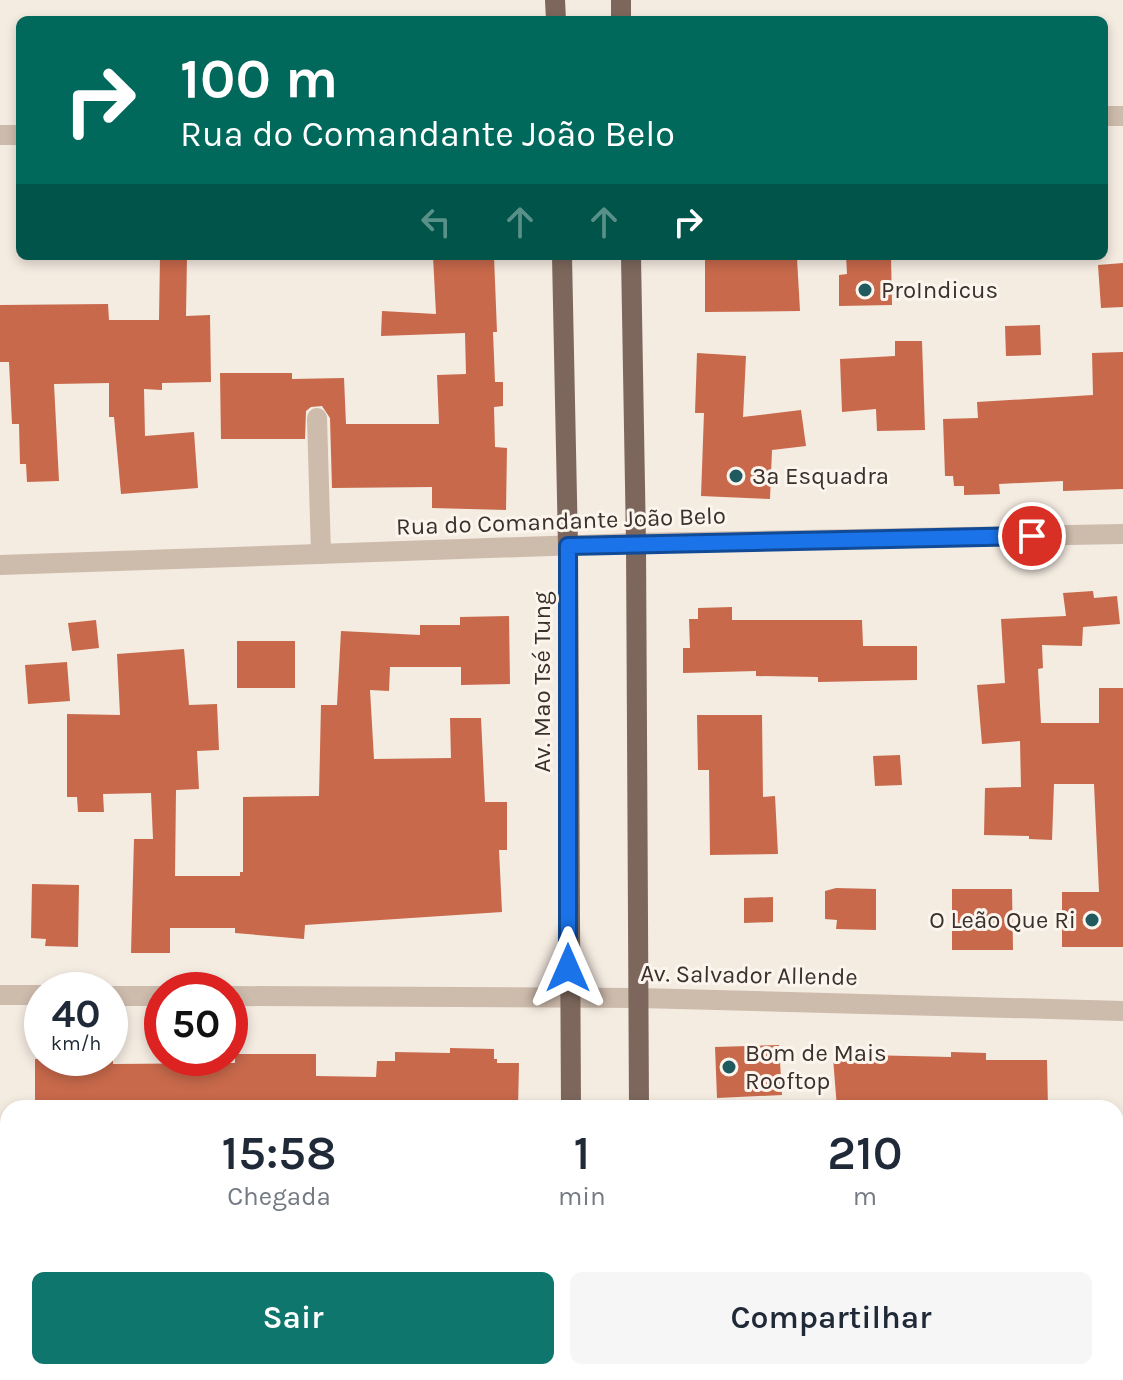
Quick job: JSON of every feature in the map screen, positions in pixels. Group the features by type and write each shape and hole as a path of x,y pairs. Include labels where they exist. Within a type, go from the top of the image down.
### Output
{"main road":[{"name":"Av. Mao Tsé Tung","path":"562,260 568,546 571,1100"},
{"path":"631,260 639,1100"}],"street":[{"path":"317,418 321,554"},
{"name":"Rua do Comandante João Belo","path":"0,565 636,543 1123,534"},
{"path":"0,995 24,995"},
{"name":"Av. Salvador Allende","path":"248,996 640,998 1123,1011"}],"building":[{"path":"160,260 187,260 186,316 210,315 211,382 162,383 162,390 144,389 145,436 194,432 198,488 121,494 114,417 109,417 109,383 54,384 59,481 27,482 26,464 20,464 19,424 12,424 9,362 0,362 0,305 108,304 109,320 159,320"},
{"path":"433,260 494,260 495,382 503,382 503,406 494,407 495,447 507,448 506,510 432,508 432,487 332,488 330,418 322,406 306,411 305,439 221,439 220,373 292,373 292,379 344,378 346,424 439,424 437,375 466,374 465,333 381,336 382,311 436,314"},
{"path":"705,260 797,260 800,311 705,312"},
{"name":"ProIndicus","path":"846,260 891,260 892,305 839,306 839,275 847,274"},
{"path":"1123,263 1123,307 1101,308 1098,265"},
{"path":"1040,325 1041,355 1006,356 1005,326"},
{"path":"895,341 922,341 925,430 877,431 876,409 842,412 840,359 895,356"},
{"path":"1123,352 1123,489 1063,491 1063,481 999,484 1000,494 964,495 964,486 954,486 953,476 945,476 943,419 978,418 977,402 1093,395 1092,353"},
{"path":"697,353 746,356 743,417 801,410 806,446 772,450 770,499 701,496 704,413 695,413"},
{"path":"1093,591 1094,598 1117,596 1120,624 1083,627 1082,646 1042,645 1043,668 1038,669 1041,723 1099,723 1099,688 1123,688 1123,947 1062,947 1062,892 1099,892 1094,784 1054,784 1052,840 984,835 985,788 1021,787 1020,741 982,744 977,685 1005,683 1001,619 1066,616 1063,593"},
{"path":"732,607 732,620 862,620 863,646 917,646 917,680 818,682 818,677 756,676 756,671 683,673 683,648 690,648 689,619 698,619 698,608"},
{"path":"509,616 510,684 461,685 461,667 390,667 389,691 370,690 374,759 451,758 450,718 481,718 485,802 507,802 507,850 499,850 502,912 305,925 304,939 235,933 235,928 170,928 170,953 131,953 134,839 153,839 151,793 103,794 104,812 78,812 77,797 67,797 67,714 120,715 117,654 184,649 189,705 217,704 219,750 197,751 199,789 176,790 175,876 240,876 243,872 243,797 319,796 321,705 337,705 341,631 420,635 420,625 460,625 460,617"},
{"path":"96,620 99,648 72,651 68,623"},
{"path":"237,641 295,641 295,688 237,688"},
{"path":"67,662 70,701 28,704 25,665"},
{"path":"697,715 762,715 763,797 775,796 778,854 710,855 709,770 698,770"},
{"path":"900,755 902,785 875,786 873,756"},
{"path":"32,884 79,885 78,947 45,946 46,939 31,938"},
{"path":"836,888 876,889 876,930 836,929 837,920 825,919 825,891"},
{"path":"952,889 1012,889 1013,950 952,950"},
{"path":"773,897 773,922 744,923 744,898"},
{"path":"779,1045 782,1095 717,1098 715,1047"},
{"path":"450,1048 494,1049 497,1063 519,1063 518,1100 35,1100 35,1076 128,1076 128,1064 144,1064 144,1076 248,1076 248,1054 316,1054 316,1076 376,1077 377,1061 395,1061 395,1052 450,1053"},
{"path":"951,1052 986,1053 986,1060 1047,1060 1048,1100 836,1100 833,1058 865,1055 951,1057"}],"place":[{"name":"ProIndicus","path":"865,290"},
{"name":"3a Esquadra","path":"736,476"},
{"name":"O Leão Que Ri","path":"1092,920"},
{"name":"Bom de Mais Rooftop","path":"729,1067"}],"route":[{"path":"568,968 568,546 1032,536"}]}
